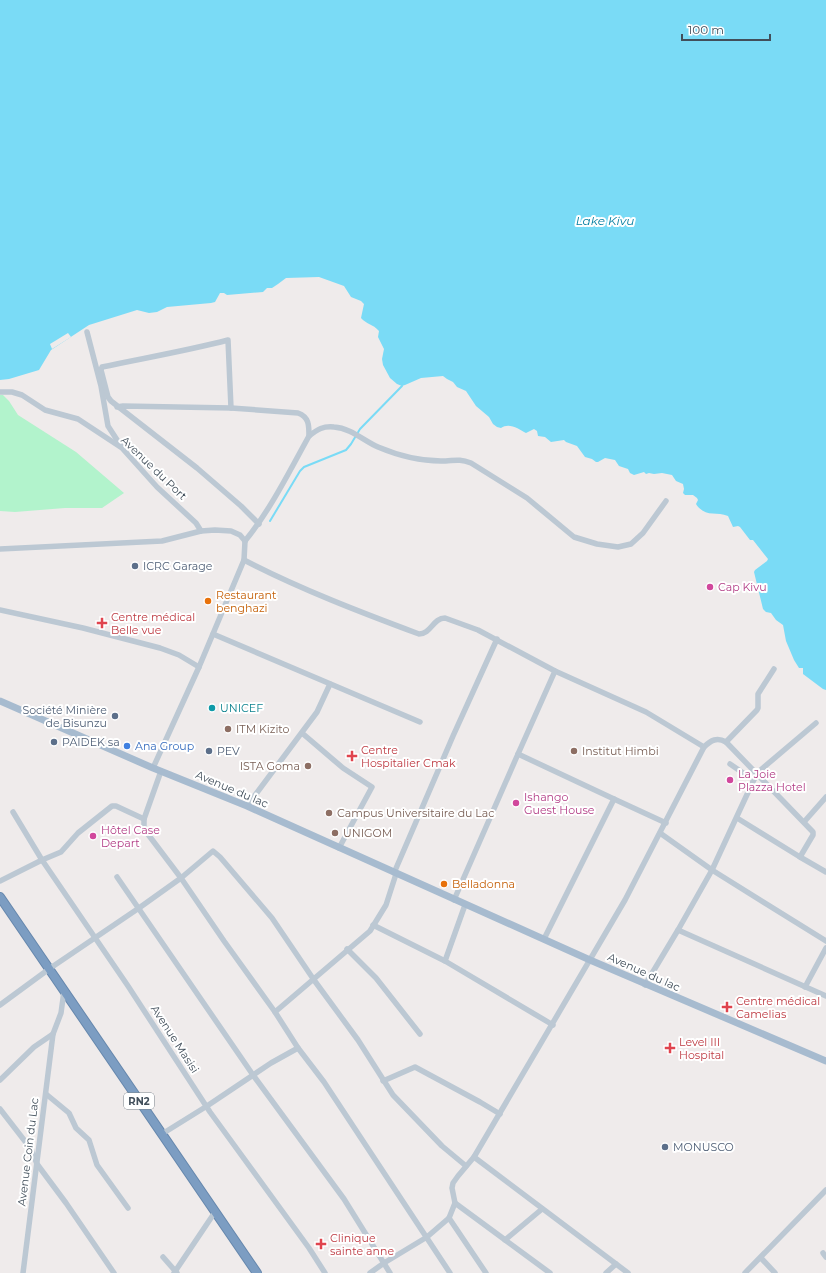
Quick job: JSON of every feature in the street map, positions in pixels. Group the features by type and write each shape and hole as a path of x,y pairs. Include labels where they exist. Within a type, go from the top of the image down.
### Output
{"highway":[{"name":"RN2","path":"1,902 49,969 257,1273"}],"main road":[{"name":"Avenue du lac","path":"0,701 153,768 247,806 395,874 645,985 826,1061"}],"street":[{"path":"87,332 101,386 108,426 122,448"},
{"path":"231,408 228,340 102,367 101,370 108,397 117,407 196,468 241,506 259,524"},
{"name":"Avenue du Port","path":"0,392 12,392 22,395 45,410 78,419 122,448 157,487 196,522 201,531"},
{"path":"117,407 231,408 302,415 306,418 308,423 309,436"},
{"path":"153,768 199,667 244,560 245,541 259,524 309,436 319,429 327,427 339,428 351,432 379,448 404,456 441,461 463,460 471,463 527,498 574,537 597,544 618,547 631,544 644,533 666,501"},
{"path":"0,549 162,541 201,531 231,531 240,535 245,541"},
{"path":"244,560 273,575 368,616 419,634 425,633 438,620 445,618 478,630 555,672 646,712 704,747"},
{"path":"0,610 83,628 160,648 179,655 199,667"},
{"path":"213,634 420,722"},
{"path":"275,1012 314,980 374,926 386,905 395,874 450,743 497,639"},
{"path":"726,742 757,710 758,694 774,669"},
{"path":"454,900 555,672"},
{"path":"247,806 317,712 330,684"},
{"path":"645,985 712,870 756,776 816,723"},
{"path":"302,733 343,768 372,787 339,848"},
{"path":"370,1273 427,1238 449,1218 455,1203 452,1188 453,1183 474,1157 553,1025 625,900 704,747 710,741 721,739 726,742 756,776 813,832 814,834 800,857"},
{"path":"518,754 666,823"},
{"path":"730,764 746,775 756,776"},
{"path":"161,771 144,819 144,829 181,878 275,1012 298,1048 324,1082 450,1273"},
{"path":"804,822 826,797"},
{"path":"544,940 614,799"},
{"path":"0,881 61,852 78,833 112,806 116,806 144,819"},
{"name":"Avenue Masisi","path":"13,812 42,860 128,986 207,1106 325,1273"},
{"path":"737,818 826,872"},
{"path":"660,833 712,870 826,941"},
{"path":"0,1005 49,969 181,878 213,851 220,857 272,918 314,980 358,1040 393,1095 442,1146 466,1166"},
{"path":"117,877 253,1075 344,1199 390,1273"},
{"path":"445,961 465,905"},
{"path":"374,926 445,961 553,1025"},
{"path":"678,930 826,996"},
{"path":"805,987 826,948"},
{"path":"347,949 376,978 420,1034"},
{"name":"Avenue Coin du Lac","path":"23,1273 53,1034 61,1013 64,991"},
{"path":"0,1080 34,1047 53,1034"},
{"path":"162,1134 271,1063 298,1048"},
{"path":"383,1081 415,1067 500,1114"},
{"path":"46,1094 69,1113 76,1128 89,1140 97,1165 128,1208"},
{"path":"0,1109 31,1149 37,1164 114,1273"},
{"path":"474,1157 628,1273"},
{"path":"745,1273 826,1190"},
{"path":"455,1203 550,1273"},
{"path":"505,1240 542,1209"},
{"path":"163,1257 176,1272 215,1212"},
{"path":"449,1218 486,1273"},
{"path":"761,1258 775,1273"},
{"path":"606,1273 616,1264"}],"green space":[{"path":"0,395 3,395 9,401 18,415 76,452 124,493 102,508 65,508 15,512 0,511"}],"water":[{"name":"Lake Kivu","path":"0,0 826,0 826,690 803,674 803,668 799,668 786,641 783,625 776,620 771,613 766,612 763,609 754,572 768,559 753,540 750,540 740,527 733,527 728,516 703,511 696,504 698,500 697,498 693,495 685,495 683,493 683,484 676,481 672,475 662,473 646,474 644,472 634,475 630,473 628,469 619,466 615,460 605,458 596,462 585,457 577,446 564,440 551,442 545,437 538,436 537,431 534,429 526,433 511,426 504,426 501,428 497,427 493,424 489,417 476,406 466,391 457,387 453,382 443,376 421,378 402,386 397,384 390,378 383,365 382,359 384,349 378,337 379,331 361,318 364,304 361,301 351,297 344,286 319,277 286,278 272,288 267,288 263,292 227,295 220,293 215,302 211,303 167,307 157,312 149,313 137,310 89,325 51,350 39,370 9,379 0,380"}],"pier":[{"path":"68,333 71,337 52,349 50,344"}],"waterway":[{"path":"270,521 300,471 304,467 346,450 360,429 402,386"}],"place":[{"name":"ICRC Garage","path":"135,566"},
{"name":"Cap Kivu","path":"710,587"},
{"name":"Restaurant benghazi","path":"208,601"},
{"name":"Centre médical Belle vue","path":"102,623"},
{"name":"UNICEF","path":"212,708"},
{"name":"Société Minière de Bisunzu","path":"115,716"},
{"name":"ITM Kizito","path":"228,729"},
{"name":"PAIDEK sa","path":"54,742"},
{"name":"Ana Group","path":"127,746"},
{"name":"PEV","path":"209,751"},
{"name":"Institut Himbi","path":"574,751"},
{"name":"Centre Hospitalier Cmak","path":"352,756"},
{"name":"ISTA Goma","path":"308,766"},
{"name":"La Joie Plazza Hotel","path":"730,780"},
{"name":"Ishango Guest House","path":"516,803"},
{"name":"Campus Universitaire du Lac","path":"329,813"},
{"name":"UNIGOM","path":"335,833"},
{"name":"Hôtel Case Depart","path":"93,836"},
{"name":"Belladonna","path":"444,884"},
{"name":"Centre médical Camelias","path":"727,1007"},
{"name":"Level III Hospital","path":"670,1048"},
{"name":"MONUSCO","path":"665,1147"},
{"name":"Clinique sainte anne","path":"321,1244"}]}
